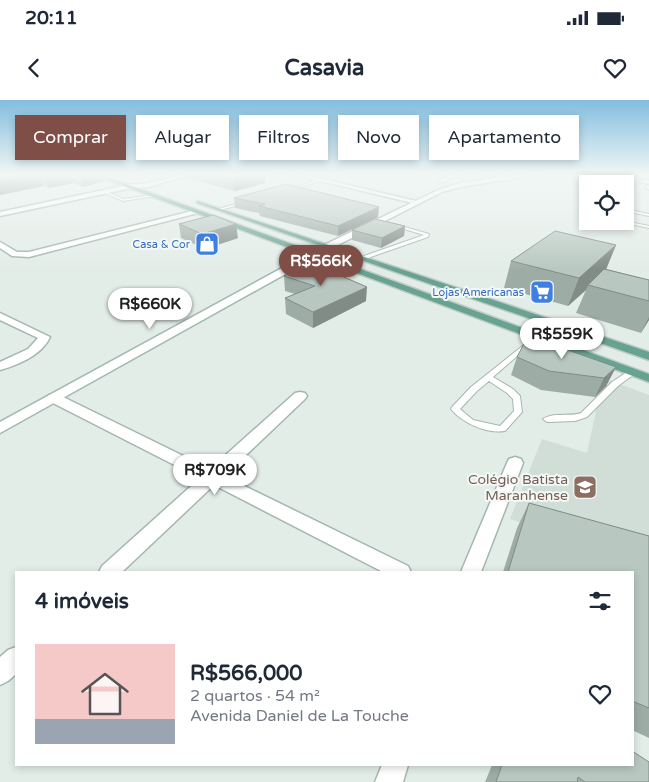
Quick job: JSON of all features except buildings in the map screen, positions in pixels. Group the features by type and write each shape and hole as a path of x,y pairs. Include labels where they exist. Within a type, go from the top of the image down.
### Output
{"main road":[{"path":"179,206 649,378"},
{"path":"208,206 649,356"}],"street":[{"path":"0,214 39,206"},
{"path":"0,428 329,246 410,206"},
{"path":"0,244 16,254 29,255 196,212"},
{"path":"0,316 44,337 43,341 35,349 0,366"},
{"path":"109,571 300,396"},
{"path":"54,398 399,571"},
{"path":"471,571 515,463"},
{"path":"0,673 15,659"},
{"path":"388,782 395,766"}],"lane":[{"path":"220,210 235,206"},
{"path":"634,212 649,214"},
{"path":"363,258 426,236 427,234 378,222"},
{"path":"634,224 649,228"},
{"path":"488,377 510,391 517,398 518,412 502,430 478,425 462,418 455,409 488,377 536,337"},
{"path":"547,419 575,418 584,415 615,384 633,372"}],"shaded area":[{"name":"Colégio Batista Maranhense","path":"603,378 649,395 649,563 510,519 542,439 587,453"}],"place":[{"name":"Casa & Cor","path":"207,244"},
{"name":"Lojas Americanas","path":"542,292"},
{"name":"Colégio Batista Maranhense","path":"585,487"}]}
